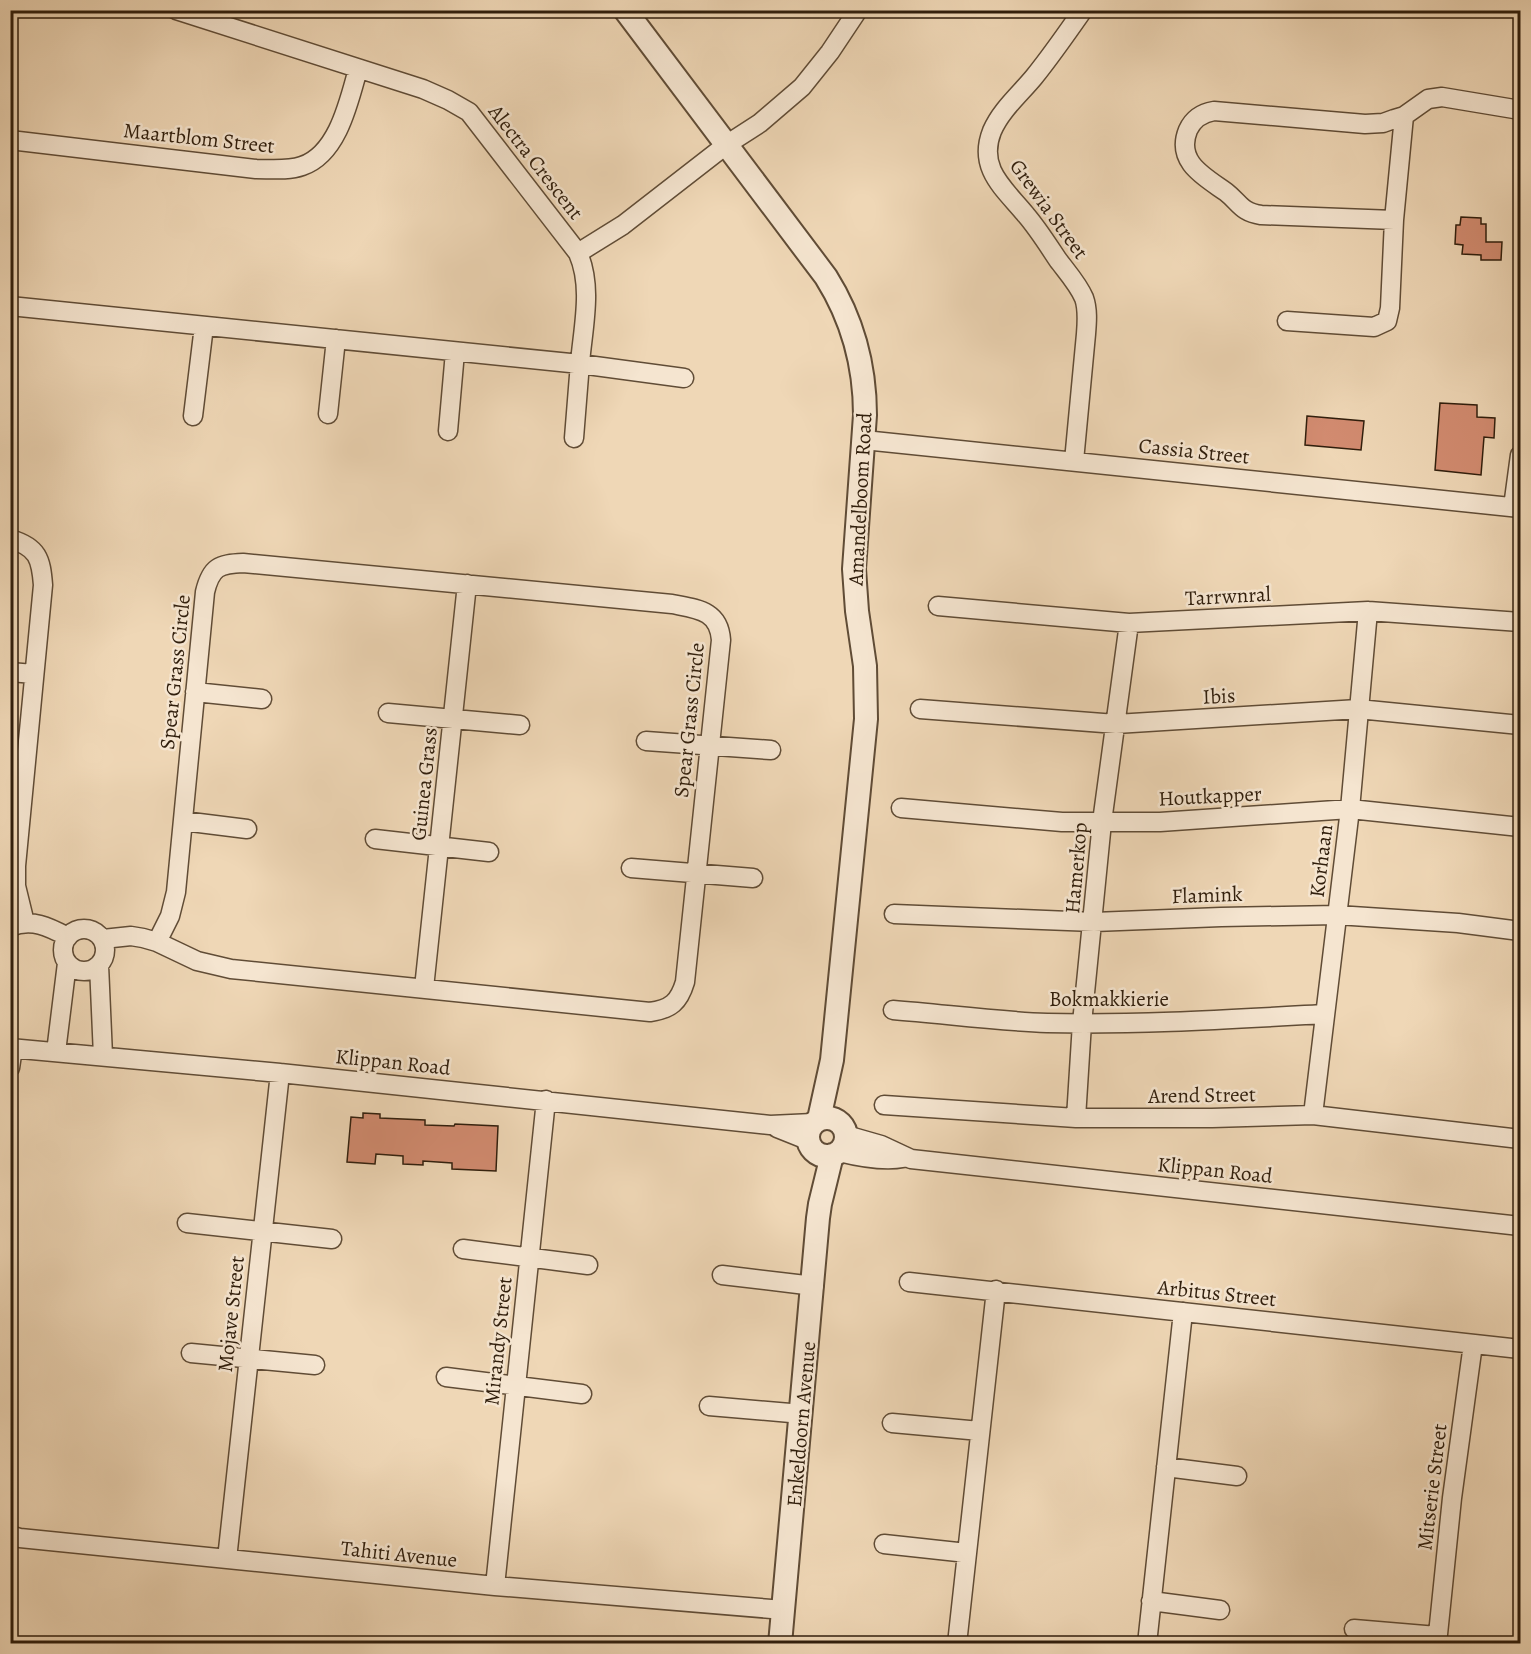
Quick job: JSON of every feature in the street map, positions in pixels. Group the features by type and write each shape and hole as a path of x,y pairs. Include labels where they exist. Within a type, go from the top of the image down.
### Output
{"street":[{"name":"Alectra Crescent","path":"176,10 423,89 469,112 578,253 584,267 586,280 574,438"},
{"name":"Amandelboom Road","path":"625,10 826,277 842,303 860,357 865,392 864,440 854,569 865,666 866,728 826,1137"},
{"path":"578,253 623,225 726,145 760,123 802,87 830,52 858,10"},
{"name":"Grewia Street","path":"1074,461 1086,334 1085,300 1074,280 1026,215 1004,192 990,166 989,151 993,130 1005,109 1034,77 1083,10"},
{"name":"Maartblom Street","path":"10,140 256,169 282,170 304,166 321,154 333,139 342,121 358,69"},
{"path":"1394,220 1261,215 1246,211 1195,169 1187,156 1185,141 1188,130 1203,114 1214,111 1365,124 1383,123 1404,116 1420,103 1442,97 1521,110"},
{"path":"1287,321 1374,327 1388,321 1394,220 1404,116"},
{"path":"10,306 580,364 684,378"},
{"path":"193,416 204,326"},
{"path":"328,414 336,339"},
{"path":"448,431 455,352"},
{"name":"Cassia Street","path":"864,440 1517,507"},
{"path":"1517,507 1521,455"},
{"path":"10,539 24,543 33,550 42,571 43,585 34,674 16,804 18,925 44,926 68,937"},
{"name":"Spear Grass Circle","path":"102,939 131,936 157,942 197,961 231,969 650,1012 668,1008 676,1003 685,982 721,640 718,624 713,616 704,611 672,604 243,563 220,566 213,571 205,592 173,906 157,942"},
{"name":"Guinea Grass","path":"424,988 467,584"},
{"name":"Tarrwnral","path":"938,606 1129,623 1368,611 1521,622"},
{"name":"Korhaan","path":"1313,1115 1350,809 1368,611"},
{"name":"Hamerkop","path":"1076,1118 1082,1023 1094,922 1102,822 1129,623"},
{"path":"10,672 34,674"},
{"path":"195,692 262,699"},
{"name":"Ibis","path":"920,709 1116,724 1358,709 1521,725"},
{"path":"388,713 520,725"},
{"path":"646,741 771,750"},
{"name":"Houtkapper","path":"902,808 1062,822 1160,822 1350,809 1521,827"},
{"path":"183,821 247,829"},
{"path":"375,839 489,852"},
{"path":"631,868 753,878"},
{"name":"Flamink","path":"894,914 1094,922 1337,915 1458,923 1521,931"},
{"path":"56,1052 67,963 63,950 68,937 73,932 86,929 98,934 102,939 105,953 99,965 102,1056"},
{"path":"67,963 73,968 86,971 99,965"},
{"name":"Bokmakkierie","path":"893,1010 990,1019 1082,1023 1204,1021 1325,1014"},
{"path":"10,1068 12,1048"},
{"name":"Klippan Road","path":"12,1048 546,1100 770,1125 826,1137 881,1144 911,1159 1521,1226"},
{"name":"Mojave Street","path":"227,1559 280,1073"},
{"name":"Mirandy Street","path":"495,1586 546,1100"},
{"name":"Arend Street","path":"884,1105 1076,1118 1313,1115 1521,1139"},
{"name":"Enkeldoorn Avenue","path":"780,1644 826,1137"},
{"path":"187,1223 332,1239"},
{"path":"463,1249 588,1264"},
{"path":"722,1275 814,1286"},
{"name":"Arbitus Street","path":"909,1282 1521,1349"},
{"path":"957,1644 996,1290"},
{"path":"1147,1644 1183,1312"},
{"name":"Mitserie Street","path":"1354,1629 1437,1640 1452,1498 1473,1344"},
{"path":"191,1353 315,1365"},
{"path":"446,1377 582,1394"},
{"path":"709,1406 802,1414"},
{"path":"892,1423 980,1431"},
{"path":"1166,1467 1237,1476"},
{"name":"Tahiti Avenue","path":"10,1535 495,1586 784,1610"},
{"path":"884,1544 967,1553"},
{"path":"1152,1601 1220,1610"}],"building":[{"path":"1461,217 1481,218 1481,224 1486,224 1486,242 1502,242 1501,260 1481,260 1481,255 1462,254 1463,245 1455,244 1456,225 1460,225"},
{"path":"1440,403 1477,405 1477,417 1495,418 1494,438 1484,437 1481,475 1435,470"},
{"path":"1307,416 1364,421 1361,450 1305,445"},
{"path":"363,1113 380,1114 380,1118 425,1120 425,1125 498,1126 496,1171 452,1169 452,1163 423,1161 423,1165 403,1164 403,1156 376,1154 375,1164 347,1162 351,1117 363,1118"}]}
